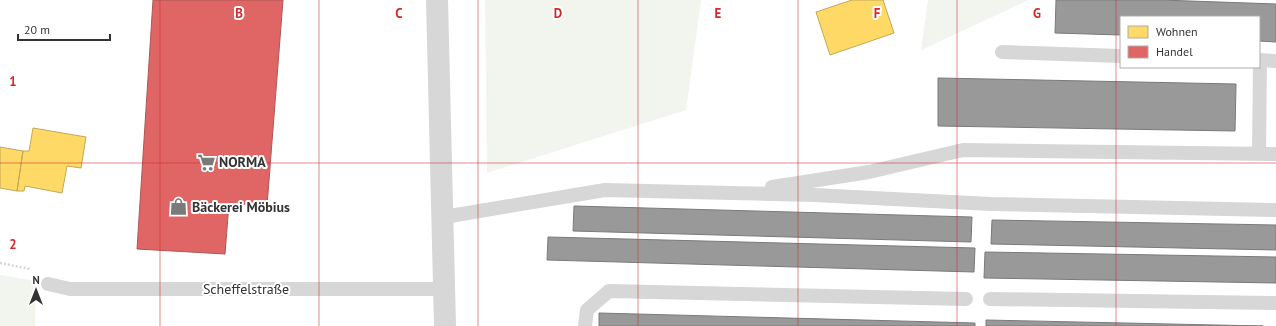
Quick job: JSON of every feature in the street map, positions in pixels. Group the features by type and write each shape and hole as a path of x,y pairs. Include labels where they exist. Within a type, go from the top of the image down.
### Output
{"street":[{"path":"437,0 444,217 445,326"}],"lane":[{"path":"1002,52 1120,56"},
{"path":"1260,60 1276,61"},
{"path":"1259,68 1259,154"},
{"path":"734,193 869,172 963,150 1276,154"},
{"path":"444,217 605,190 814,195 990,204 1276,210"},
{"name":"Scheffelstraße","path":"48,284 70,289 445,289"},
{"path":"585,326 587,310 609,291 966,299"},
{"path":"990,299 1276,303"}],"path":[{"path":"0,264 36,271 48,284"}],"shaded area":[{"path":"485,0 701,0 686,110 487,173"},
{"path":"928,0 1029,0 921,50"},
{"path":"0,275 36,281 35,326 0,326"}],"building: Wohnen":[{"path":"852,0 883,0 894,33 830,55 816,12"},
{"path":"33,128 86,137 81,168 67,166 62,193 25,186 24,191 17,191 23,151 29,151"},
{"path":"0,147 23,151 17,191 0,188"}],"building: Handel":[{"name":"NORMA","path":"153,0 283,0 267,206 229,203 225,254 137,249"}],"building: Industrie":[{"path":"1056,0 1161,0 1276,4 1276,42 1260,41 1260,16 1120,16 1120,35 1055,33"},
{"path":"938,78 1236,84 1235,131 938,126"},
{"path":"574,206 972,217 971,242 573,231"},
{"path":"992,220 1276,225 1276,250 991,244"},
{"path":"548,237 975,248 974,272 547,260"},
{"path":"985,252 1276,257 1276,283 984,278"},
{"path":"599,313 975,323 975,326 599,326"},
{"path":"986,320 1263,326 986,326"}],"place":[{"name":"NORMA","path":"206,162"},
{"name":"Bäckerei Möbius","path":"179,207"}]}
